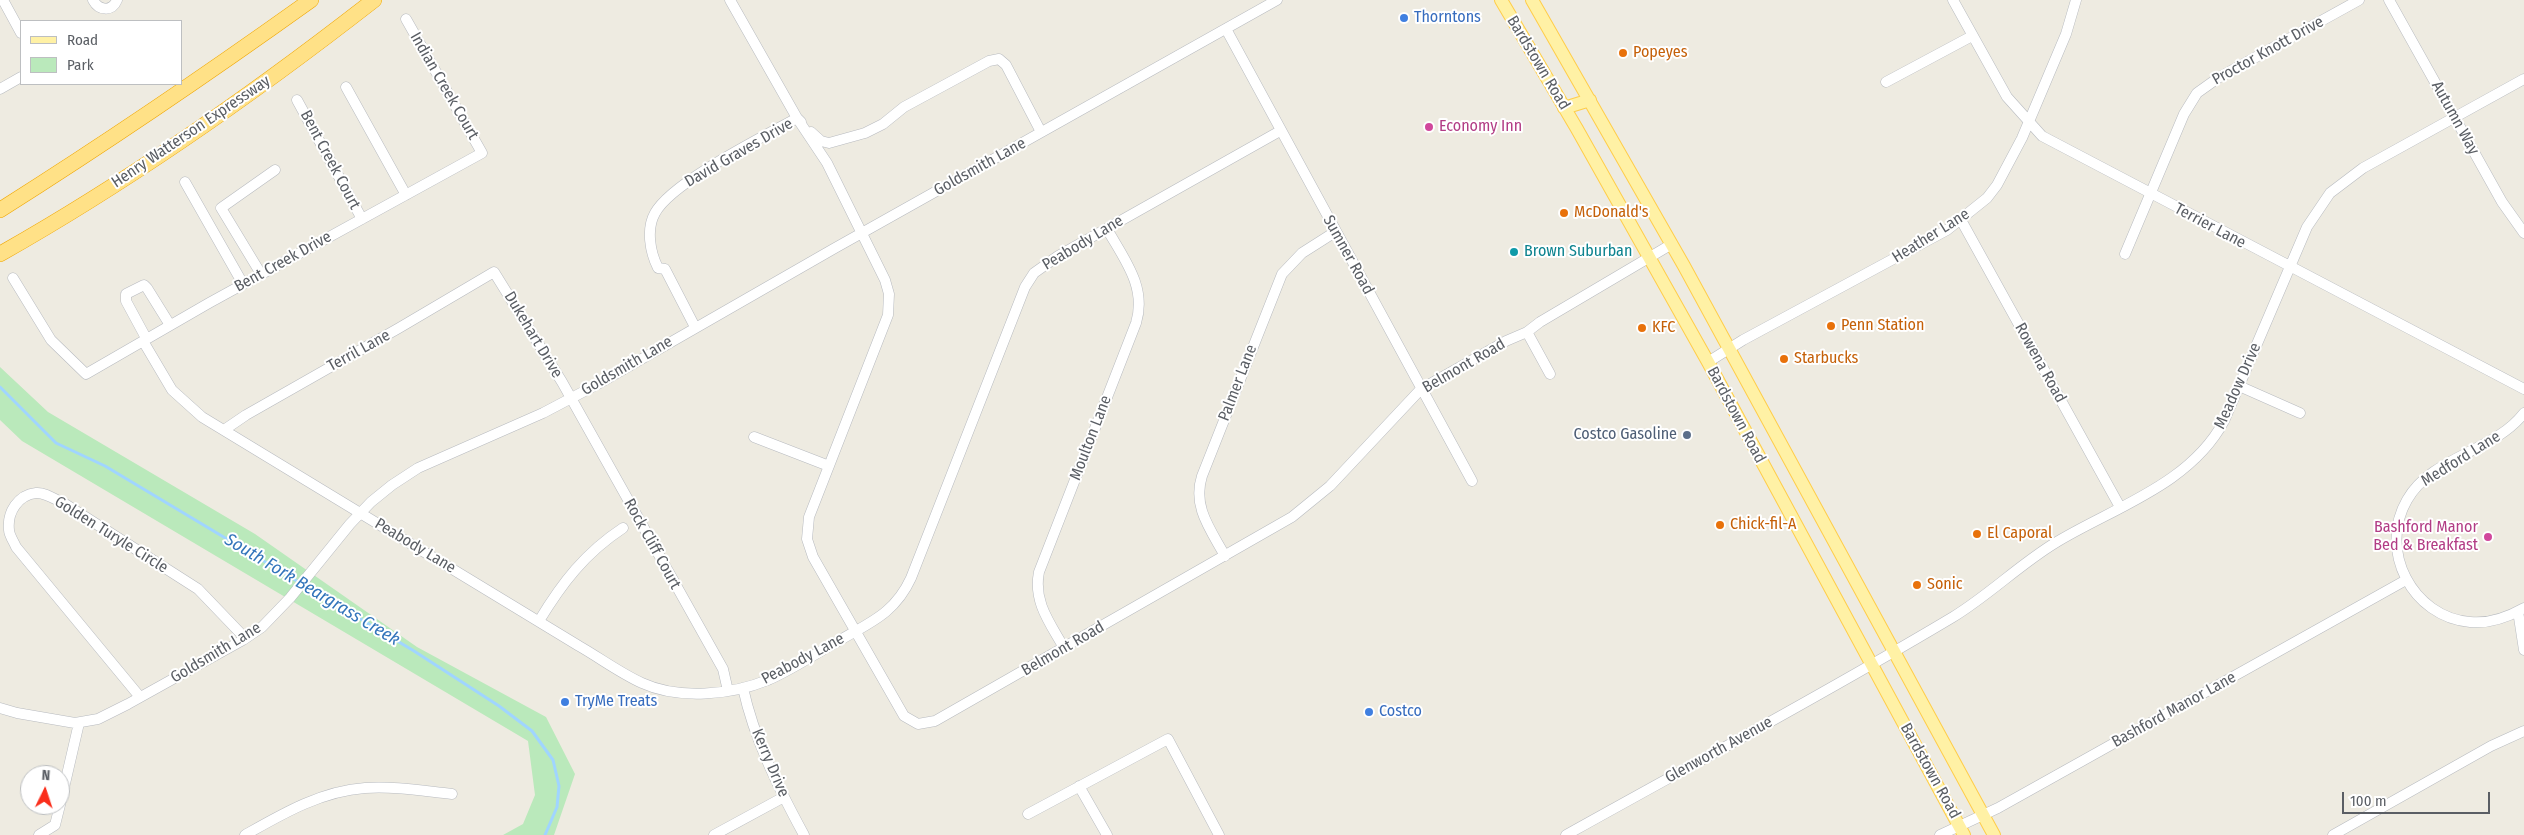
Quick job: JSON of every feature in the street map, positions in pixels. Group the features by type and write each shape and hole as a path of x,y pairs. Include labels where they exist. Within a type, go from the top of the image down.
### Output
{"highway":[{"path":"0,210 101,146 222,65 311,0"},
{"name":"Henry Watterson Expressway","path":"0,254 68,216 219,114 374,0"}],"main road":[{"name":"Bardstown Road","path":"1500,0 1564,108 1708,362 1962,830"},
{"name":"Bardstown Road","path":"1532,0 1672,244 1892,651 1994,835"},
{"path":"1564,108 1590,100"}],"street":[{"path":"3,0 20,31"},
{"path":"93,0 96,6 104,9 112,7 117,0"},
{"path":"730,0 797,118"},
{"name":"Goldsmith Lane","path":"0,708 17,714 79,723 98,719 140,697 262,627 290,598 360,514 381,493 418,468 570,399 1277,0"},
{"name":"Terrier Lane","path":"1953,0 2007,97 2042,136 2524,389"},
{"name":"Heather Lane","path":"1708,362 1884,266 1961,220 1987,198 1997,185 2022,138 2066,34 2076,0"},
{"name":"Proctor Knott Drive","path":"2125,254 2188,106 2204,87 2359,0"},
{"name":"Autumn Way","path":"2389,0 2506,209 2524,233"},
{"name":"Indian Creek Court","path":"406,19 482,153"},
{"name":"Sumner Road","path":"1226,29 1472,482"},
{"path":"1886,82 1972,36"},
{"name":"David Graves Drive","path":"695,327 665,269 658,268 656,264 650,239 652,218 665,200 690,180 797,118 821,141 829,143 865,133 883,124 904,108 989,61 999,59 1006,65 1041,132"},
{"path":"0,89 20,78"},
{"name":"Meadow Drive","path":"1872,665 1892,651 1961,612 2029,560 2057,542 2157,486 2192,463 2218,433 2290,266 2316,212 2341,183 2524,78"},
{"path":"346,87 406,195"},
{"name":"Bent Creek Court","path":"297,100 362,219"},
{"name":"Belmont Road","path":"797,118 827,163 885,280 889,306 876,346 809,517 808,539 813,557 904,716 918,724 935,721 1225,556 1308,506 1330,486 1421,389 1506,341 1527,332 1540,322 1672,244"},
{"name":"Peabody Lane","path":"170,325 144,285 129,291 124,297 144,340 172,390 202,417 642,683 669,691 695,693 728,691 743,688 784,672 890,610 904,592 1029,279 1044,264 1280,131"},
{"name":"Bent Creek Drive","path":"13,278 51,340 86,374 243,284 482,153"},
{"path":"261,274 221,208 274,170"},
{"path":"185,182 243,284"},
{"name":"Rowena Road","path":"1961,220 2120,506"},
{"name":"Moulton Lane","path":"1064,648 1037,597 1036,586 1039,572 1136,323 1140,305 1136,280 1106,229"},
{"name":"Palmer Lane","path":"1225,556 1199,505 1198,494 1202,476 1282,274 1302,253 1336,232"},
{"name":"Dukehart Drive","path":"494,272 570,399"},
{"name":"Terril Lane","path":"224,430 246,415 400,328 494,272"},
{"path":"1527,332 1550,374"},
{"path":"2239,386 2300,413"},
{"name":"Rock Cliff Court","path":"570,399 723,669 728,691"},
{"name":"Medford Lane","path":"2521,609 2487,622 2457,620 2429,607 2413,591 2406,580 2397,553 2396,542 2399,519 2407,499 2430,475 2495,438 2512,426 2524,413"},
{"path":"754,437 829,466"},
{"name":"Golden Turyle Circle","path":"140,697 16,548 9,531 10,515 13,506 23,498 36,493 46,494 64,504 198,589 245,638"},
{"path":"539,621 565,580 580,561 603,541 623,528"},
{"name":"Bashford Manor Lane","path":"1940,835 1962,830 1982,814 2007,803 2406,580"},
{"path":"2521,609 2524,650"},
{"name":"Glenworth Avenue","path":"1566,835 1872,665"},
{"name":"Kerry Drive","path":"743,688 754,725 784,797 804,835"},
{"path":"69,765 79,723"},
{"path":"2332,835 2491,746 2524,731"},
{"path":"1028,814 1168,739 1219,835"},
{"path":"1079,786 1107,835"},
{"path":"245,835 306,803 362,788 452,794"},
{"path":"714,835 784,797"},
{"path":"39,835 55,826 58,815"}],"green space":[{"path":"0,367 48,412 255,534 417,647 546,717 575,774 554,835 503,835 523,824 535,795 528,741 22,441 0,420"}],"waterway":[{"name":"South Fork Beargrass Creek","path":"0,387 56,443 105,466 414,651 499,706 532,731 553,760 559,786 557,807 545,835"}],"place":[{"name":"Thorntons","path":"1404,18"},
{"name":"Popeyes","path":"1623,53"},
{"name":"Economy Inn","path":"1429,127"},
{"name":"McDonald's","path":"1564,213"},
{"name":"Brown Suburban","path":"1514,252"},
{"name":"Penn Station","path":"1831,326"},
{"name":"KFC","path":"1642,328"},
{"name":"Starbucks","path":"1784,359"},
{"name":"Costco Gasoline","path":"1687,435"},
{"name":"Chick-fil-A","path":"1720,525"},
{"name":"El Caporal","path":"1977,534"},
{"name":"Bashford Manor Bed & Breakfast","path":"2488,537"},
{"name":"Sonic","path":"1917,585"},
{"name":"TryMe Treats","path":"565,702"},
{"name":"Costco","path":"1369,712"}]}
